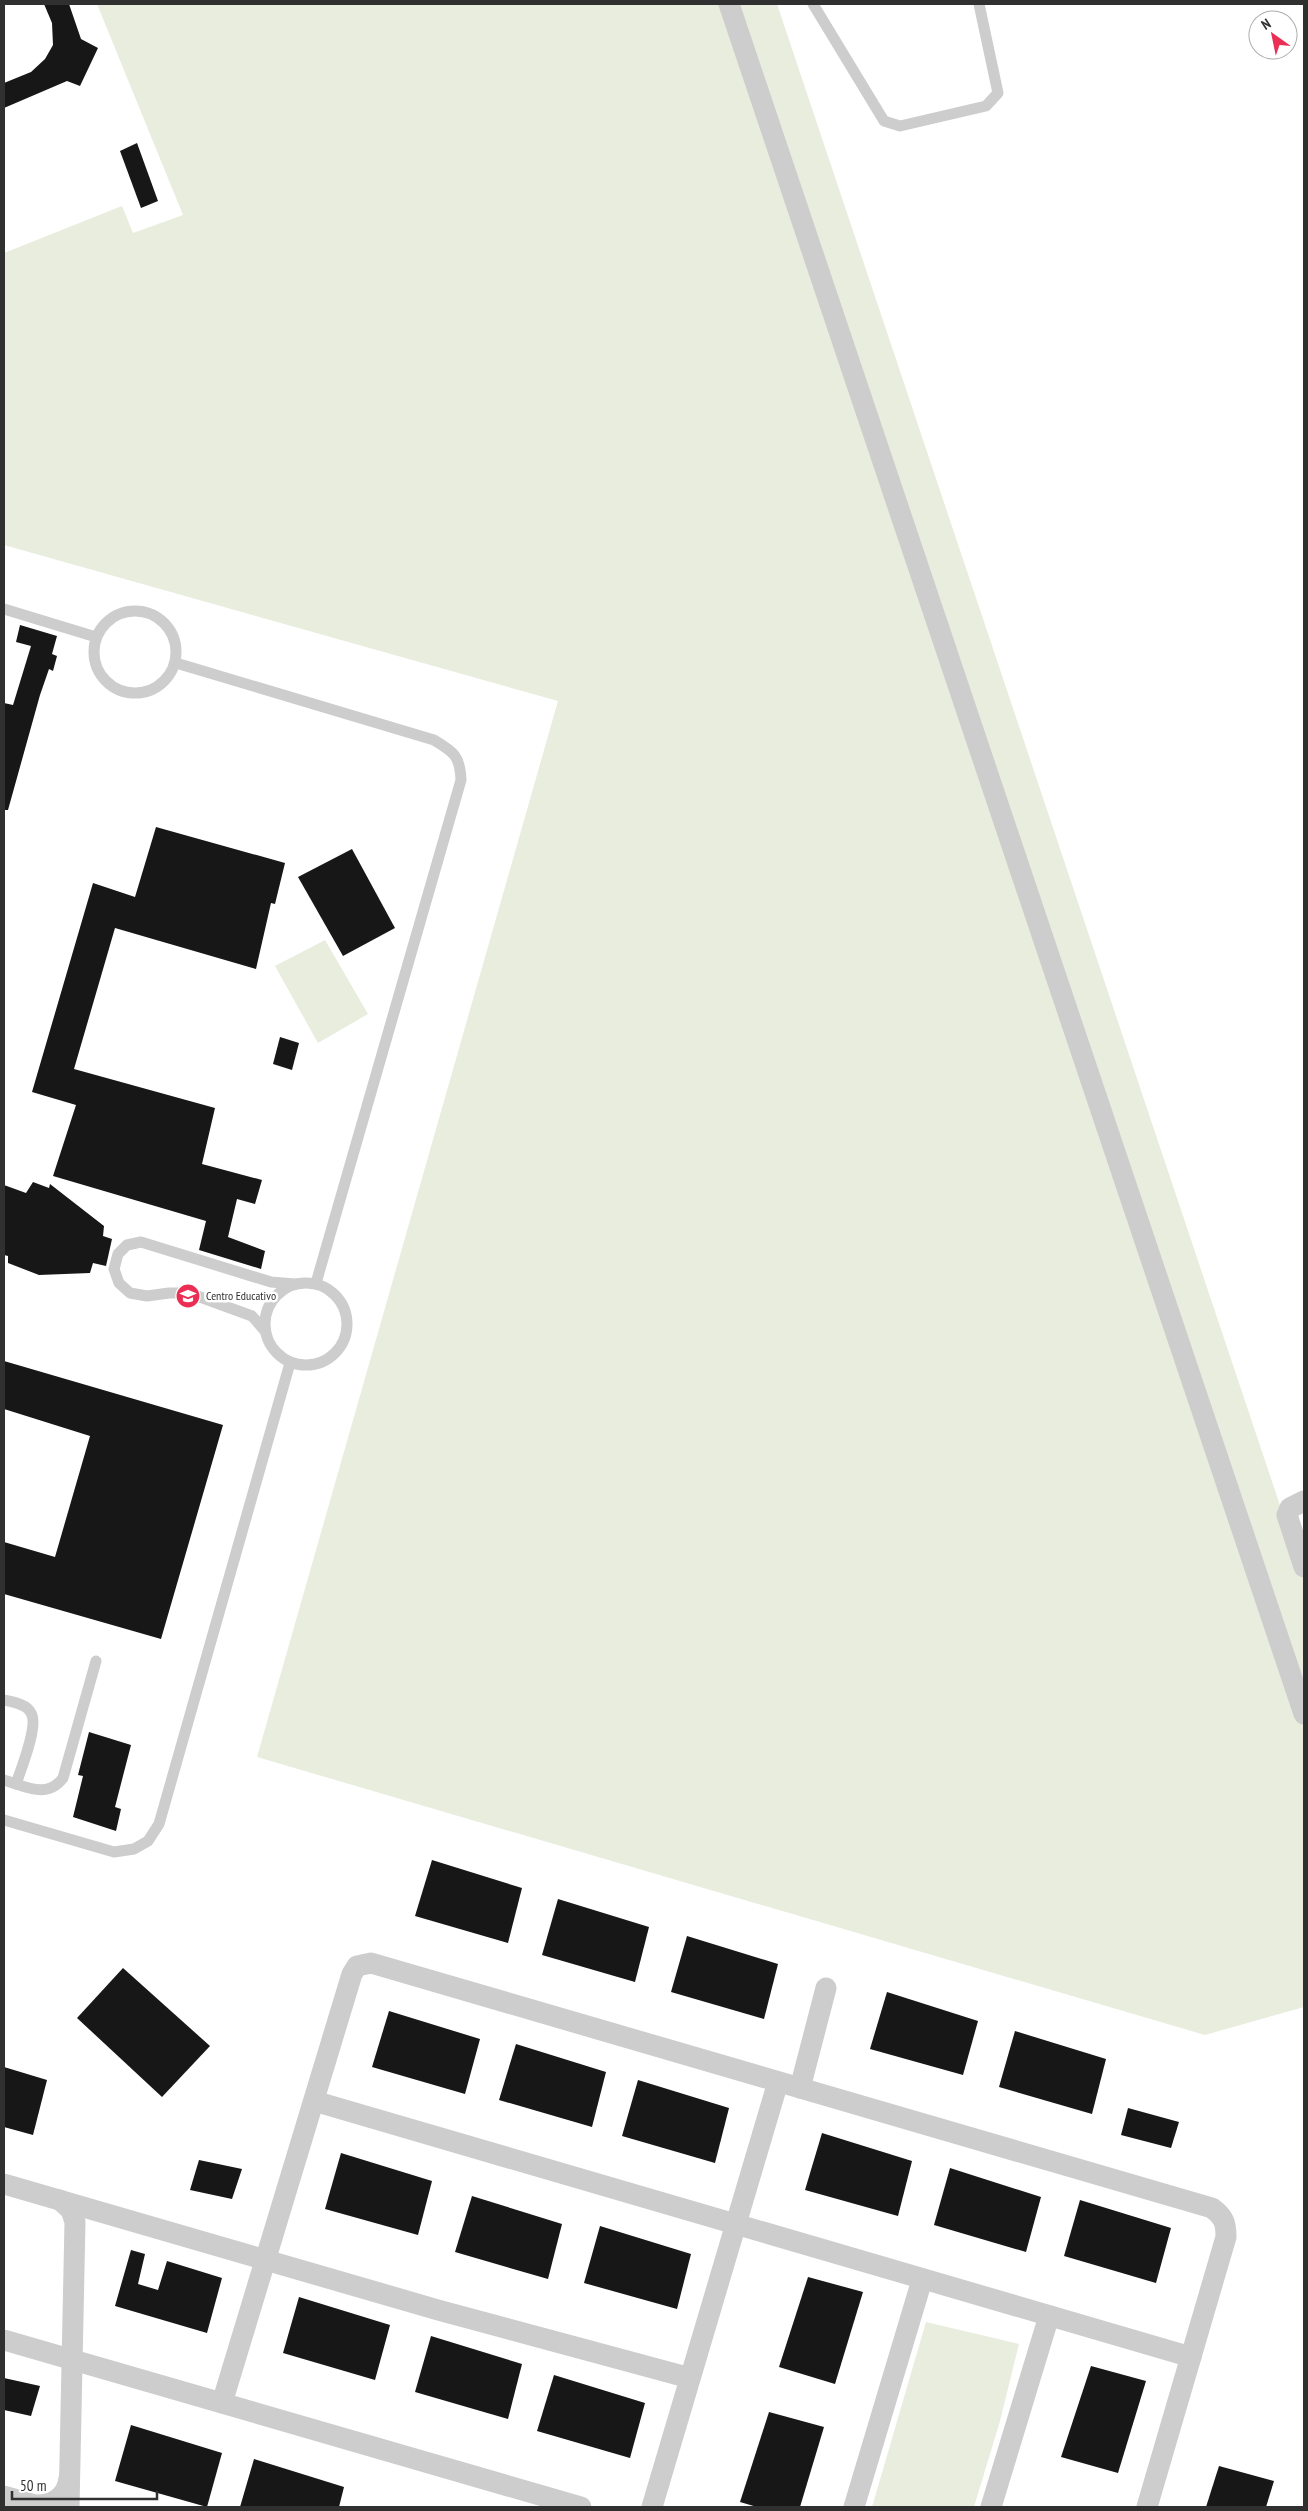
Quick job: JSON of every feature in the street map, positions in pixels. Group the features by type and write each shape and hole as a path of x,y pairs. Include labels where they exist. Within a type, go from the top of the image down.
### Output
{"street":[{"path":"729,4 1304,1714"},
{"path":"1304,1501 1290,1508 1287,1515 1304,1567"},
{"path":"222,2404 352,1974 357,1966 371,1963 1212,2208 1221,2215 1226,2224 1226,2237 1147,2507"},
{"path":"800,2088 826,1988"},
{"path":"652,2507 778,2082"},
{"path":"314,2101 735,2226 1191,2357"},
{"path":"4,2184 438,2310 690,2378"},
{"path":"60,2200 72,2210 75,2227 69,2507"},
{"path":"75,2227 84,2215 90,2212 102,2212"},
{"path":"854,2507 922,2280"},
{"path":"991,2507 1049,2316"},
{"path":"4,2340 581,2507"},
{"path":"4,2496 39,2506 43,2505 58,2500 66,2489 69,2476"}],"lane":[{"path":"813,4 884,122 900,126 986,106 998,93 979,4"},
{"path":"4,609 96,637"},
{"path":"141,611 155,615 166,624 174,636 177,649 176,663 170,675 161,685 142,692 122,692 110,686 101,676 95,664 94,650 96,637 104,625 121,614 141,611"},
{"path":"176,663 434,740 452,751 460,764 461,780 316,1284"},
{"path":"141,1242 271,1282 316,1284 336,1295 347,1314 346,1337 333,1356 312,1365 290,1363 273,1350 265,1332 252,1316 189,1293 169,1292 147,1296 130,1293 119,1282 114,1269 118,1254 127,1245 141,1242"},
{"path":"265,1332 266,1311 277,1294 295,1284"},
{"path":"4,1820 114,1852 134,1849 148,1840 159,1824 290,1363"},
{"path":"4,1780 46,1791 56,1787 64,1778 96,1661"},
{"path":"4,1700 20,1704 31,1711 35,1722 16,1784"}],"shaded area":[{"path":"97,4 777,4 1304,1577 1304,2007 1205,2035 257,1757 558,701 4,545 4,253 122,206 133,233 183,215"},
{"path":"325,940 368,1014 318,1043 275,966"},
{"path":"926,2322 1019,2344 1000,2421 974,2507 872,2507"}],"building":[{"path":"44,4 69,4 81,39 98,48 80,86 67,81 4,108 4,83 31,72 45,59 53,45 52,23"},
{"path":"137,143 158,201 141,208 120,151"},
{"path":"20,625 57,636 52,654 57,656 53,671 49,669 40,695 8,810 4,810 4,703 13,705 31,646 16,642"},
{"path":"156,827 285,863 275,904 271,903 256,969 115,928 74,1069 215,1108 202,1164 262,1180 255,1204 237,1199 228,1237 265,1251 261,1269 199,1250 206,1221 53,1176 76,1105 32,1092 93,883 135,897"},
{"path":"352,849 395,928 343,956 298,877"},
{"path":"280,1037 299,1043 292,1070 273,1064"},
{"path":"33,1182 49,1188 50,1184 104,1226 103,1236 112,1239 106,1266 93,1263 90,1273 39,1275 8,1263 8,1256 4,1255 4,1185 26,1193"},
{"path":"4,1361 223,1425 161,1639 4,1594 4,1542 55,1557 90,1436 4,1409"},
{"path":"89,1732 131,1745 115,1807 121,1809 116,1831 73,1817 83,1776 78,1775"},
{"path":"432,1860 522,1888 508,1943 415,1916"},
{"path":"558,1899 649,1927 635,1982 542,1955"},
{"path":"687,1936 778,1964 764,2019 671,1992"},
{"path":"123,1968 210,2046 162,2097 77,2018"},
{"path":"887,1992 978,2021 963,2075 870,2049"},
{"path":"389,2011 480,2039 465,2094 372,2067"},
{"path":"1015,2031 1106,2059 1092,2114 999,2087"},
{"path":"516,2044 606,2072 592,2127 499,2100"},
{"path":"4,2067 47,2080 33,2135 4,2127"},
{"path":"638,2080 729,2108 715,2163 622,2136"},
{"path":"1128,2108 1179,2122 1171,2148 1121,2135"},
{"path":"822,2133 912,2161 898,2216 805,2190"},
{"path":"341,2153 432,2181 418,2235 325,2209"},
{"path":"199,2160 242,2169 232,2199 190,2190"},
{"path":"950,2168 1041,2197 1026,2252 934,2225"},
{"path":"472,2196 562,2224 548,2279 455,2252"},
{"path":"1080,2200 1171,2228 1156,2283 1064,2256"},
{"path":"600,2226 691,2254 677,2309 584,2283"},
{"path":"131,2250 145,2254 138,2284 158,2290 167,2261 222,2278 207,2333 115,2306"},
{"path":"808,2277 863,2292 835,2384 779,2367"},
{"path":"299,2297 390,2325 375,2380 283,2353"},
{"path":"431,2336 522,2364 508,2419 415,2392"},
{"path":"1091,2366 1146,2381 1118,2473 1061,2457"},
{"path":"554,2375 645,2403 630,2458 537,2431"},
{"path":"4,2378 40,2386 31,2416 4,2410"},
{"path":"769,2412 824,2427 800,2507 757,2507 740,2502"},
{"path":"131,2425 222,2453 207,2507 115,2481"},
{"path":"254,2459 344,2487 339,2507 240,2507"},
{"path":"1219,2466 1274,2481 1266,2507 1206,2507"}],"place":[{"name":"Centro Educativo","path":"188,1296"}]}
